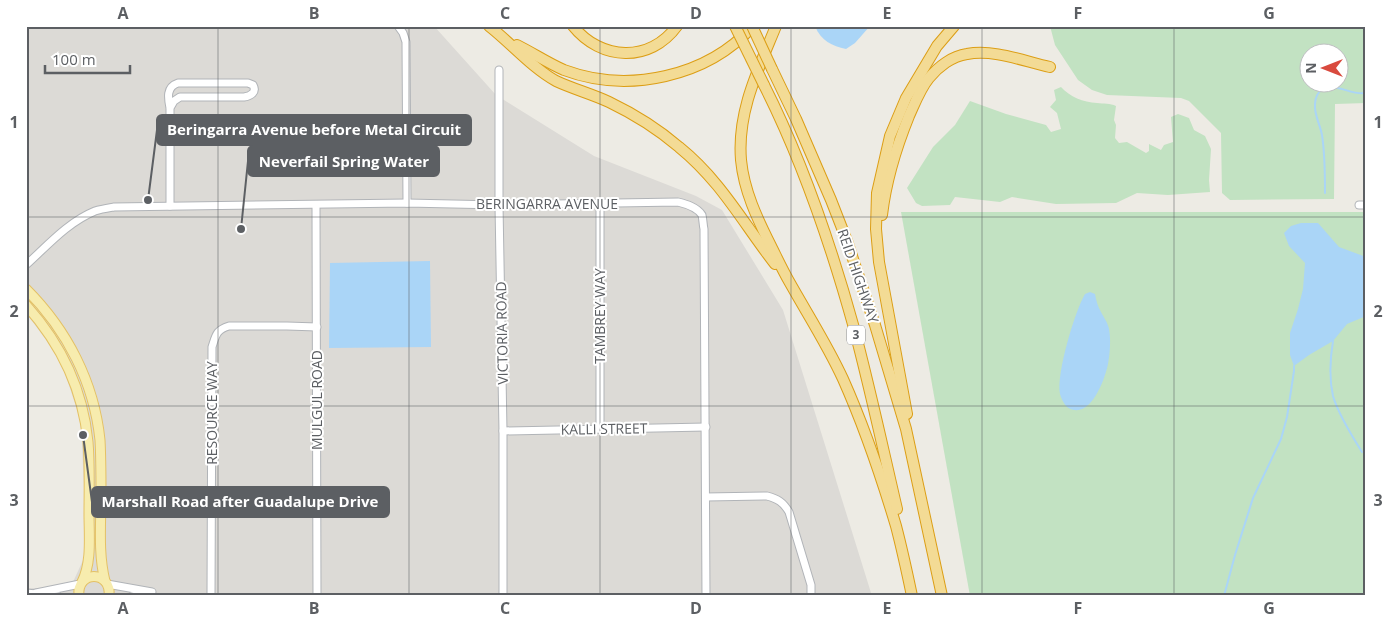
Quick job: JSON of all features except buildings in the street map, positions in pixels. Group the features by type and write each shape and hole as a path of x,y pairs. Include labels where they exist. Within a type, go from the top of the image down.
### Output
{"highway":[{"path":"488,26 544,61 565,70 594,78 630,81 653,79 675,74 696,66 734,44 752,26"},
{"path":"573,26 579,34 594,46 603,50 622,53 650,48 667,38 677,26"},
{"name":"REID HIGHWAY","path":"735,26 782,124 812,196 842,286 865,370 914,596"},
{"name":"REID HIGHWAY","path":"752,26 814,159 861,283 906,428 942,596"},
{"path":"776,26 748,95 741,127 741,160 747,192 789,282 831,354 854,405 896,526 914,596"},
{"path":"886,304 876,220 877,193 886,150 906,98 937,46 954,26"},
{"path":"503,37 528,61 557,81 629,112 680,148 724,192 759,244 789,282"},
{"path":"886,304 881,241 883,205 887,181 907,122 918,96 928,79 944,64 964,54 996,54 1050,67"},
{"name":"3","path":"886,304 926,523"}],"main road":[{"path":"26,288 46,310 65,336 80,364 93,402 100,441 100,555 106,583"},
{"path":"26,305 46,330 62,356 74,383 83,412 89,458 89,539 87,568 78,590 79,596"},
{"path":"81,583 87,578 101,578 110,589 109,596"}],"street":[{"path":"398,26 404,33 406,42 406,204"},
{"name":"VICTORIA ROAD","path":"499,70 503,596"},
{"path":"170,108 174,101 180,98 244,97 253,94 255,87 248,83 178,83 172,85 168,92 170,108 170,206"},
{"name":"BERINGARRA AVENUE","path":"26,265 68,226 96,211 114,206 499,205 678,202 688,204 702,216 704,229 706,596"},
{"name":"TAMBREY WAY","path":"600,204 600,429"},
{"name":"MULGUL ROAD","path":"316,205 317,596"},
{"name":"RESOURCE WAY","path":"211,596 212,347 216,335 221,329 229,326 317,328"},
{"name":"KALLI STREET","path":"503,431 706,427"},
{"path":"706,497 767,496 776,498 783,503 789,512 795,530 811,585 811,596"},
{"path":"36,593 81,583"},
{"path":"106,583 152,592 132,596"},
{"path":"26,593 58,596"}],"shaded area":[{"path":"28,26 434,26 496,95 594,156 696,196 722,210 783,310 872,596 26,596 26,588 53,588 73,582 84,558 84,489 81,422 65,373 56,353 26,313"}],"green space":[{"path":"1050,26 1366,26 1366,103 1335,104 1334,199 1230,200 1222,193 1221,133 1189,101 1181,98 1107,95 1092,90 1078,80 1055,45"},
{"path":"1061,87 1068,94 1082,100 1116,106 1114,120 1116,125 1115,138 1119,143 1127,142 1146,153 1149,151 1149,144 1161,150 1164,145 1173,142 1171,117 1178,114 1189,118 1194,130 1205,136 1211,149 1210,192 1168,195 1137,193 1116,203 1056,204 1012,197 1000,202 955,197 950,205 922,206 916,203 907,188 933,147 955,125 970,101 1006,114 1046,125 1051,132 1061,129 1057,113 1050,107 1056,100 1054,90"},
{"path":"901,212 1366,212 1366,596 970,596"}],"water":[{"path":"815,26 870,26 855,43 846,49 828,42 820,36"},
{"path":"1301,223 1318,223 1339,247 1366,257 1366,316 1347,324 1333,341 1294,366 1290,355 1290,333 1303,289 1305,263 1289,246 1284,233 1291,226"},
{"path":"430,261 431,347 329,348 330,263"},
{"path":"1090,292 1095,294 1108,327 1110,338 1108,364 1104,379 1095,397 1083,409 1075,410 1067,407 1061,397 1061,372 1076,314 1085,294"}],"waterway":[{"path":"1325,193 1324,149 1315,112 1316,97 1322,89 1329,87 1356,93 1366,93"},
{"path":"1333,341 1330,368 1333,396 1342,417 1362,452"},
{"path":"1224,596 1253,498 1281,439 1287,417 1294,366"}],"place":[{"name":"Beringarra Avenue before Metal Circuit","path":"148,200"},
{"name":"Neverfail Spring Water","path":"241,229"},
{"name":"Marshall Road after Guadalupe Drive","path":"83,435"}]}
